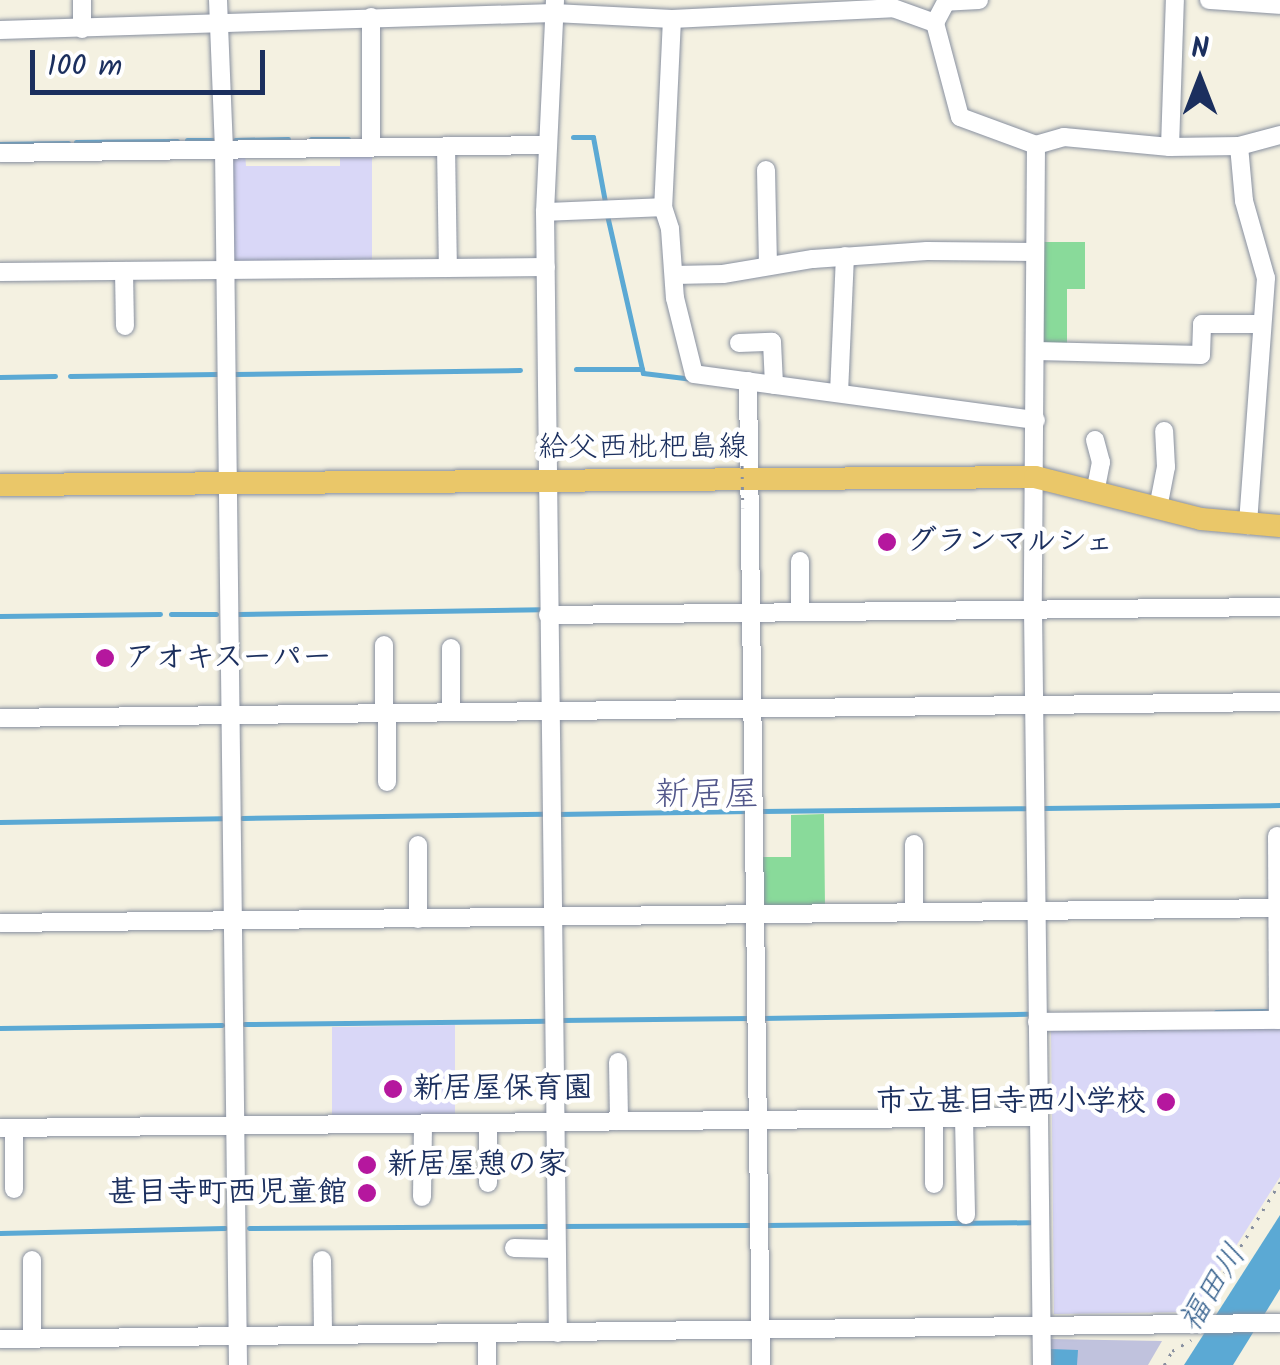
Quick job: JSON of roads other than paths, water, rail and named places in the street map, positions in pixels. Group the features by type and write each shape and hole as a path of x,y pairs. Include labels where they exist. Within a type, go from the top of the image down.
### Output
{"main road":[{"name":"給父西枇杷島線","path":"0,485 1035,477 1158,508 1248,525 1280,526"}],"street":[{"path":"82,0 82,29"},
{"path":"218,0 224,149 238,1365"},
{"path":"979,0 946,1 935,23 960,117 1036,145 1064,137 1170,147 1239,146 1280,135"},
{"path":"1170,147 1174,0"},
{"path":"1209,0 1280,5"},
{"path":"0,30 220,21 330,9 371,17 444,8 554,7 672,19 694,9 893,8 935,23"},
{"path":"554,7 545,212 558,1333"},
{"path":"371,17 371,148"},
{"path":"672,19 663,207 694,374 1036,420"},
{"path":"0,153 546,145"},
{"path":"1036,145 1033,610 1042,1365"},
{"path":"446,146 448,268"},
{"path":"1239,146 1244,201 1266,278 1268,311 1248,525"},
{"path":"766,170 768,266"},
{"path":"545,212 663,207"},
{"path":"674,275 723,274 844,256 1035,252"},
{"path":"839,394 844,256"},
{"path":"0,272 546,267"},
{"path":"124,271 125,326"},
{"path":"1036,351 1202,355 1202,324 1268,311"},
{"path":"739,343 772,342 774,384"},
{"path":"748,381 761,1365"},
{"path":"1158,508 1166,467 1164,431"},
{"path":"1095,440 1101,462 1095,492"},
{"path":"800,561 800,612"},
{"path":"548,615 1280,607"},
{"path":"384,644 387,782"},
{"path":"451,648 451,712"},
{"path":"0,718 1280,702"},
{"path":"1038,1022 1279,1020 1276,836"},
{"path":"914,844 914,912"},
{"path":"418,846 418,918"},
{"path":"0,923 1279,908"},
{"path":"618,1062 619,1122"},
{"path":"14,1189 7,1128 1039,1117"},
{"path":"934,1118 934,1184"},
{"path":"964,1118 966,1214"},
{"path":"488,1123 488,1183"},
{"path":"422,1124 422,1196"},
{"path":"514,1248 556,1249"},
{"path":"32,1260 32,1338"},
{"path":"322,1260 323,1335"},
{"path":"0,1339 1272,1323"},
{"path":"488,1334 488,1365"}],"water":[{"path":"1280,1215 1280,1289 1233,1365 1184,1365"},
{"path":"1050,1349 1078,1350 1077,1365 1050,1365"}],"waterway":[{"path":"573,137 593,137 605,202"},
{"path":"235,140 288,139"},
{"path":"311,139 348,139"},
{"path":"187,140 212,140"},
{"path":"76,142 177,141"},
{"path":"0,144 68,143"},
{"path":"607,215 643,373 693,379"},
{"path":"576,369 642,369"},
{"path":"234,374 520,370"},
{"path":"70,376 217,374"},
{"path":"0,377 55,376"},
{"path":"238,614 542,609"},
{"path":"0,616 160,614"},
{"path":"171,614 216,614"},
{"path":"1043,808 1280,805"},
{"path":"759,811 1025,808"},
{"path":"557,814 749,811"},
{"path":"242,818 543,814"},
{"path":"0,822 222,818"},
{"path":"1216,1012 1268,1011"},
{"path":"760,1018 1027,1014"},
{"path":"559,1020 750,1018"},
{"path":"244,1024 546,1021"},
{"path":"0,1028 222,1025"},
{"path":"765,1225 1030,1222"},
{"path":"561,1226 751,1225"},
{"path":"249,1228 547,1226"},
{"path":"0,1233 225,1228"}],"place":[{"name":"グランマルシェ","path":"887,542"},
{"name":"アオキスーパー","path":"105,658"},
{"name":"新居屋保育園","path":"393,1089"},
{"name":"市立甚目寺西小学校","path":"1166,1102"},
{"name":"新居屋憩の家","path":"367,1165"},
{"name":"甚目寺町西児童館","path":"367,1193"}],"district":[{"name":"新居屋","path":"707,796"}],"water label":[{"name":"福田川","path":"1214,1289"}]}
